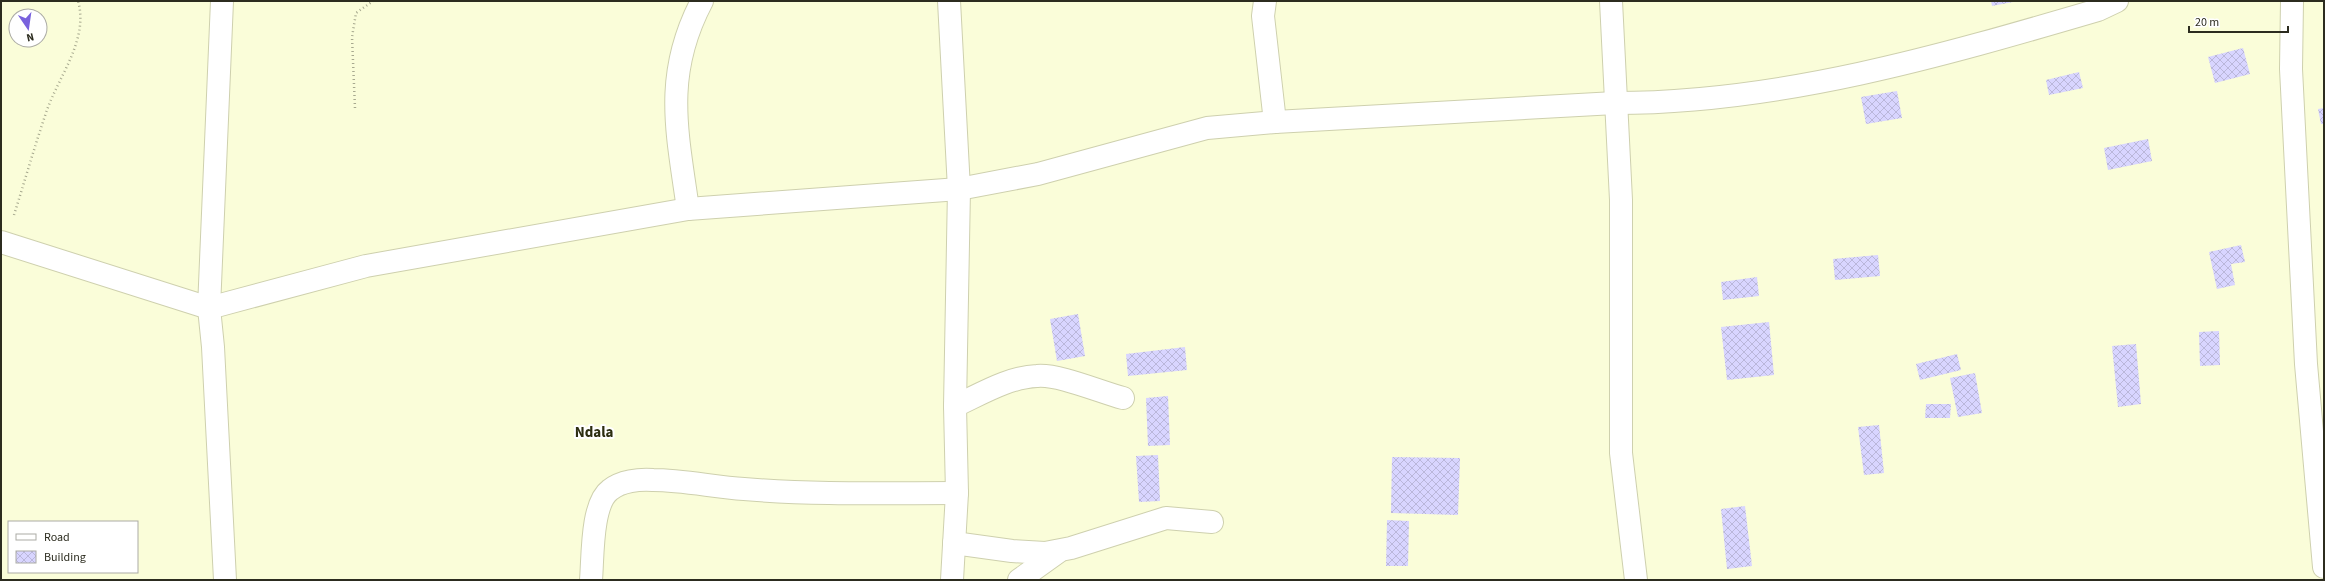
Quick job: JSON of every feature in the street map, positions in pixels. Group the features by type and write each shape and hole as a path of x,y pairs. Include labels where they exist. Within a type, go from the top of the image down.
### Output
{"street":[{"path":"222,1 209,308 225,580"},
{"path":"688,209 675,115 677,75 695,16 702,1"},
{"path":"949,1 959,189 955,406 957,493 952,580"},
{"path":"1265,1 1263,16 1275,122"},
{"path":"1611,1 1621,200 1621,453 1636,580"},
{"path":"3,242 209,308 366,266 688,209 959,189 1038,174 1207,128 1275,122 1615,103 1663,103 1719,98 1847,77 2040,27 2098,10 2117,1"},
{"path":"2292,1 2291,69 2306,364 2324,567"},
{"path":"955,406 1022,377 1038,375 1051,376 1123,398"},
{"path":"591,580 596,519 602,500 609,490 629,481 654,480 744,489 823,493 957,493"},
{"path":"954,543 1031,553 1058,552 1166,518 1212,522"},
{"path":"1019,580 1058,552"}],"path":[{"path":"3,242 47,109 65,72 79,30 81,17 78,1"},
{"path":"355,108 352,37 356,13 373,1"}],"building":[{"path":"1991,1 2013,1 2013,2 1992,6"},
{"path":"2243,48 2250,74 2215,83 2208,57"},
{"path":"2079,72 2083,88 2049,95 2046,80"},
{"path":"1897,91 1902,118 1866,124 1861,97"},
{"path":"2324,108 2324,124 2321,124 2318,109"},
{"path":"2148,139 2152,161 2108,170 2104,148"},
{"path":"2241,245 2245,262 2231,264 2235,285 2217,289 2209,252"},
{"path":"1878,255 1880,276 1835,280 1833,259"},
{"path":"1757,277 1759,296 1723,300 1721,282"},
{"path":"1078,314 1085,356 1057,361 1050,319"},
{"path":"1769,322 1774,375 1727,380 1721,327"},
{"path":"2219,331 2220,365 2200,366 2199,332"},
{"path":"2136,344 2141,404 2118,407 2112,346"},
{"path":"1185,347 1187,370 1128,376 1126,354"},
{"path":"1957,354 1961,370 1920,380 1916,364"},
{"path":"1975,373 1982,413 1958,417 1950,378"},
{"path":"1168,396 1170,445 1148,446 1146,398"},
{"path":"1926,404 1951,404 1950,418 1925,418"},
{"path":"1879,425 1884,473 1864,475 1858,427"},
{"path":"1158,455 1160,501 1139,502 1136,456"},
{"path":"1392,457 1460,458 1458,515 1391,513"},
{"path":"1745,506 1752,566 1727,569 1721,509"},
{"path":"1387,520 1409,521 1408,566 1386,566"}],"district":[{"name":"Ndala","path":"594,432"}]}
